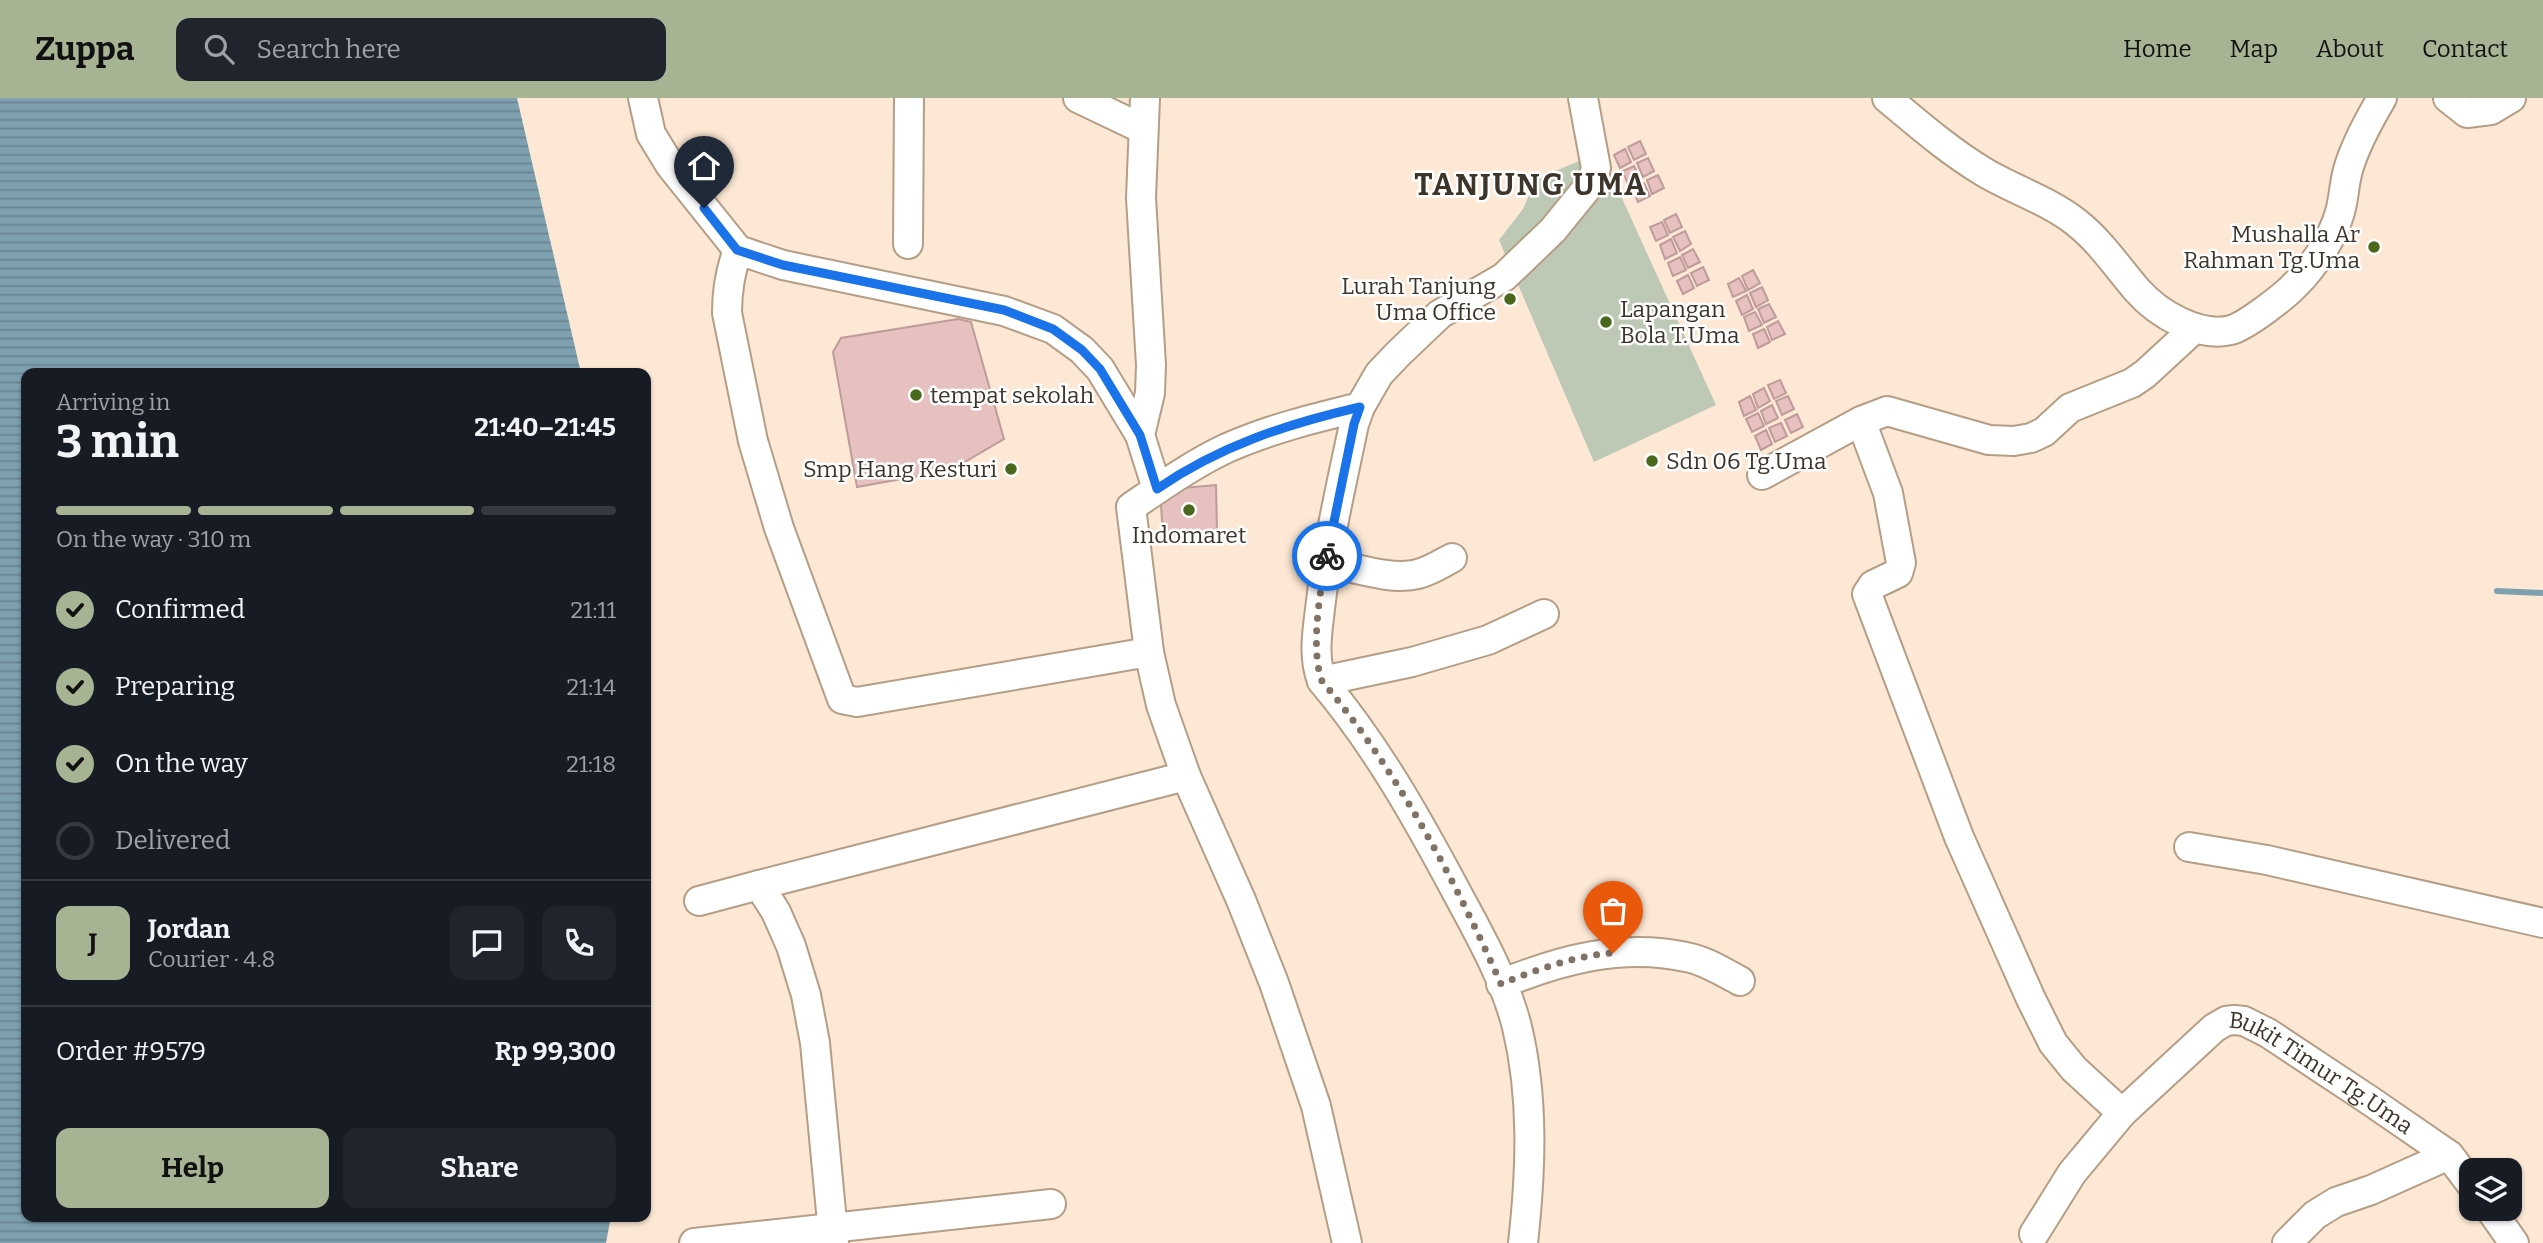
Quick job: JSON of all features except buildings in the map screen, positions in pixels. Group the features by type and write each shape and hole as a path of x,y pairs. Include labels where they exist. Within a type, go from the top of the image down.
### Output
{"street":[{"path":"643,98 651,134 670,165 737,250 783,265 1004,310 1053,329 1082,350 1100,369 1140,435 1157,489"},
{"path":"908,244 909,98"},
{"path":"1078,98 1143,129"},
{"path":"1140,435 1150,393 1151,365 1141,198 1145,98"},
{"path":"1523,1243 1529,1184 1530,1118 1516,1026 1479,934 1400,790 1322,681 1318,670 1316,644 1326,562 1354,424 1360,407 1380,373 1398,354 1440,314 1504,277 1553,230 1592,182 1596,168 1583,98"},
{"path":"1887,98 1959,156 1985,173 2077,222 2161,313 2195,328 2217,331 2238,327 2296,284 2334,230 2348,169 2369,119 2382,98"},
{"path":"2448,98 2467,113 2491,110 2511,98"},
{"path":"737,250 727,292 727,313 753,441 779,528 842,699 857,702 1149,652"},
{"path":"1762,475 1861,421 1887,411 1989,440 2014,441 2031,438 2044,432 2070,408 2132,383 2146,374 2195,328"},
{"path":"1347,1243 1316,1106 1274,983 1186,776 1161,705 1149,652 1131,507 1176,476 1239,444 1276,429 1360,407"},
{"path":"1861,421 1888,493 1901,562 1898,573 1872,585 1867,594 1914,721 1959,837 2053,1043 2074,1069 2122,1113"},
{"path":"1326,562 1397,576 1410,576 1429,571 1452,558"},
{"path":"1322,681 1412,662 1488,640 1544,614"},
{"path":"699,901 1186,776"},
{"path":"2189,847 2267,860 2543,923"},
{"path":"759,885 791,946 806,995 815,1043 833,1235"},
{"path":"1501,984 1557,963 1589,955 1638,951 1687,957 1740,981"},
{"name":"Bukit Timur Tg.Uma","path":"2034,1234 2072,1173 2122,1113 2214,1028 2226,1021 2244,1021 2268,1033 2449,1156 2459,1169"},
{"path":"2287,1243 2315,1215 2336,1202 2449,1156"},
{"path":"694,1243 833,1235 1051,1204"},
{"path":"2498,1221 2514,1243"}],"green space":[{"name":"Lapangan Bola T.Uma","path":"1601,152 1716,405 1594,462 1499,240 1523,209 1536,179"}],"water":[{"path":"0,98 517,98 580,368 21,368 21,1222 610,1222 606,1243 0,1243"}],"waterway":[{"path":"2497,591 2543,593"}],"way so far":[{"path":"1327,556 1316,644 1318,670 1322,681 1400,790 1479,934 1501,984 1557,963 1589,955 1613,953"}],"place":[{"name":"Mushalla Ar Rahman Tg.Uma","path":"2374,247"},
{"name":"Lurah Tanjung Uma Office","path":"1510,299"},
{"name":"Lapangan Bola T.Uma","path":"1606,322"},
{"name":"tempat sekolah","path":"916,395"},
{"name":"Sdn 06 Tg.Uma","path":"1652,461"},
{"name":"Smp Hang Kesturi","path":"1011,469"},
{"name":"Indomaret","path":"1189,510"}],"district":[{"name":"TANJUNG UMA","path":"1531,185"}],"route":[{"path":"704,208 737,250 783,265 1004,310 1053,329 1082,350 1100,369 1140,435 1157,489 1176,476 1251,439 1316,417 1360,407 1354,424 1327,556"}]}
